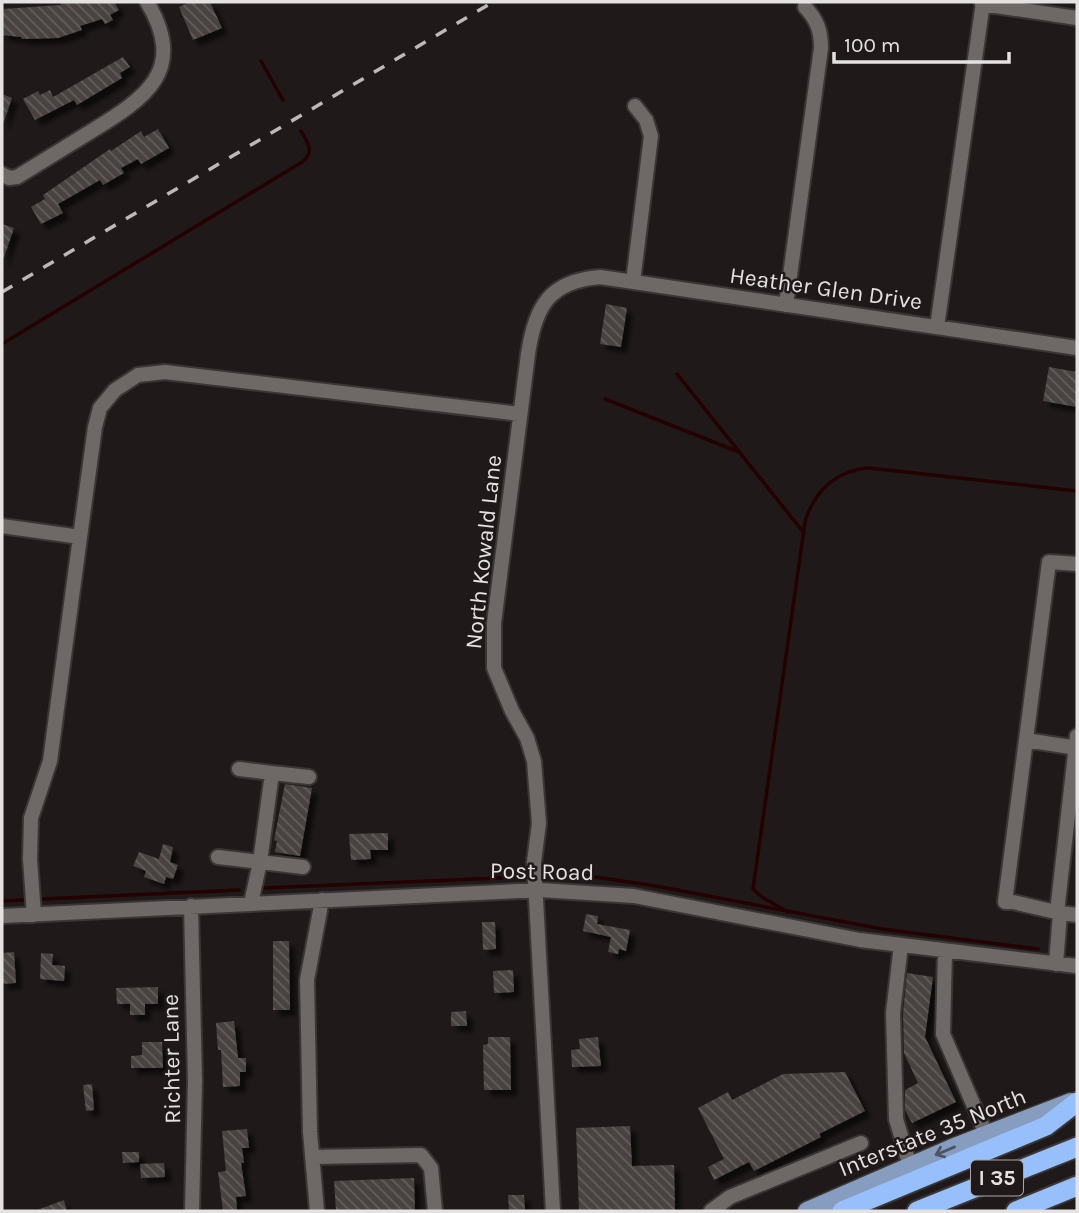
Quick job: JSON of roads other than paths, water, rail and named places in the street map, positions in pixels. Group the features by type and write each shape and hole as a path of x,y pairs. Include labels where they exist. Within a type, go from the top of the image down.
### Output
{"highway":[{"path":"842,1211 1046,1126 1077,1101"},
{"name":"I 35","path":"917,1211 1077,1147"},
{"name":"I 35","path":"1016,1211 1077,1186"}],"main road":[{"name":"Interstate 35 North","path":"807,1211 986,1135 1077,1101"}],"street":[{"path":"2,174 9,178 17,177 128,109 149,91 161,69 163,50 159,27 147,2"},
{"path":"937,327 982,3 1077,18"},
{"path":"786,305 821,48 821,33 816,19 805,7"},
{"path":"632,282 651,136 646,120 635,106"},
{"name":"Heather Glen Drive","path":"569,283 600,277 1077,348"},
{"name":"North Kowald Lane","path":"553,1211 534,862 539,823 534,761 527,738 494,668 494,623 532,327 537,312 569,283"},
{"path":"34,915 30,859 32,818 50,761 95,427 100,408 115,390 138,375 165,372 520,414"},
{"path":"2,526 80,537"},
{"path":"1077,564 1049,562 1005,902 1077,915"},
{"path":"1026,740 1077,744 1058,912 1056,964"},
{"path":"239,769 309,777"},
{"path":"251,903 260,862 272,774"},
{"path":"218,856 303,867"},
{"name":"Post Road","path":"2,916 537,890 634,896 860,940 1077,966"},
{"path":"317,1211 312,1157 307,980 322,900"},
{"name":"Richter Lane","path":"191,906 195,1081 192,1211"},
{"path":"901,945 893,1013 896,1119 910,1166"},
{"path":"944,951 943,1034 986,1135"},
{"path":"711,1211 730,1197 860,1143"},
{"path":"312,1157 421,1155 431,1168 435,1211"}],"waterway":[{"path":"261,61 283,100"},
{"path":"2,344 302,162 309,151 301,131"},
{"path":"677,374 804,533"},
{"path":"605,399 739,452"},
{"path":"788,912 753,889 805,522 814,501 828,484 837,478 869,468 1077,491"},
{"path":"545,877 588,876 656,886 882,929 1038,949"},
{"path":"264,888 519,877"},
{"path":"43,899 239,890"},
{"path":"2,901 23,900"}],"railway":[{"path":"2,292 493,2"}]}
